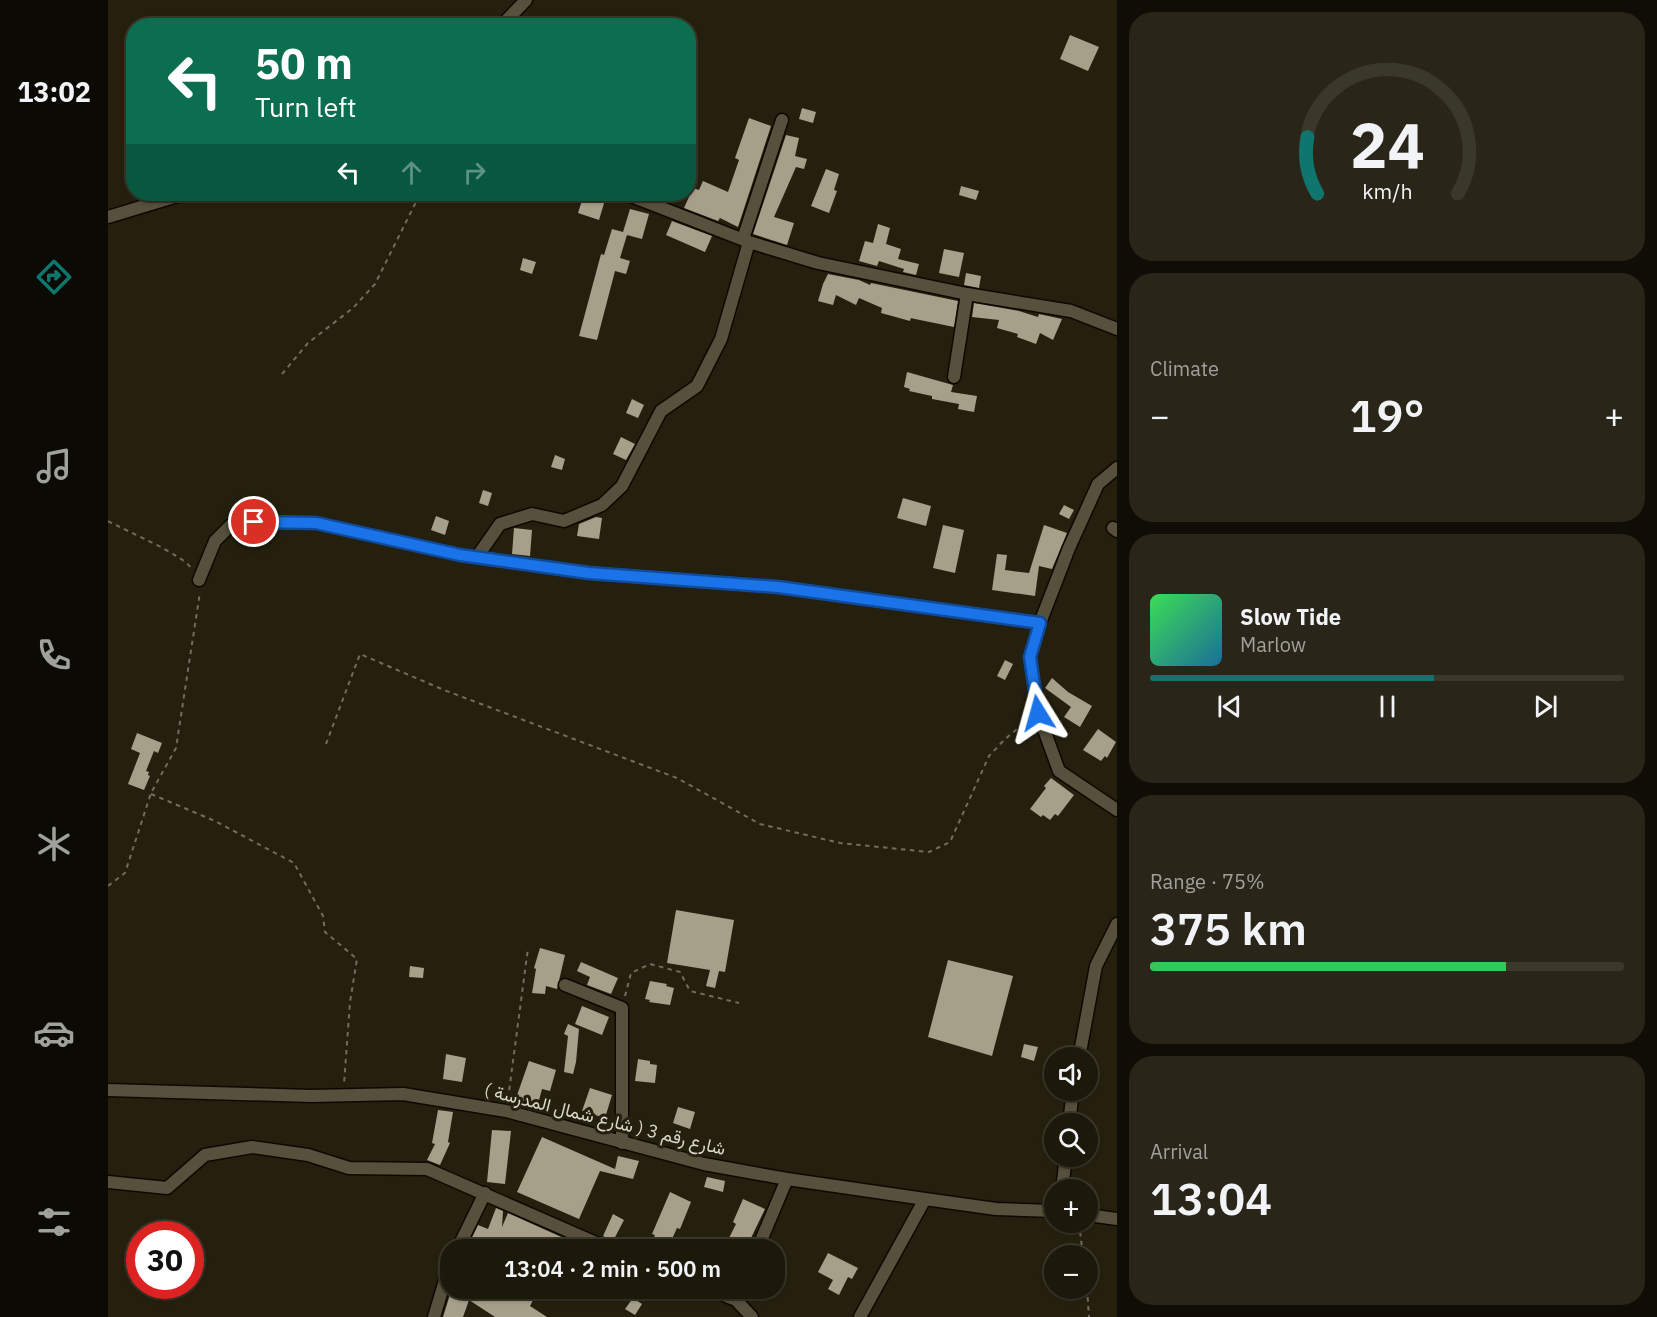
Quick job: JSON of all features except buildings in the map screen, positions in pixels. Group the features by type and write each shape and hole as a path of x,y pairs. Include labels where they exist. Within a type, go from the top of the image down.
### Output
{"street":[{"path":"509,18 526,0"},
{"path":"477,557 500,524 532,514 564,521 602,505 622,486 661,411 697,386 721,339 746,241 782,120"},
{"path":"108,218 162,201"},
{"path":"644,201 746,241 818,263 967,294 1071,311 1117,329"},
{"path":"954,377 967,294"},
{"path":"1117,468 1098,484 1040,623 1030,657 1038,713 1059,771 1117,810"},
{"path":"199,580 215,541 234,522 316,523 477,557 589,573 778,587 1040,623"},
{"path":"1081,1047 1096,966 1117,926"},
{"path":"565,986 622,1008 622,1143"},
{"name":"شارع رقم 3 ( شارع شمال المدرسة )","path":"108,1090 344,1096 403,1094 506,1111 704,1164 925,1200 996,1209 1044,1211"},
{"path":"108,1182 167,1188 205,1155 252,1147 308,1155 349,1168 427,1169 587,1239"},
{"path":"762,1239 787,1179"},
{"path":"463,1239 485,1193"},
{"path":"860,1317 925,1200"},
{"path":"1098,1216 1117,1219"},
{"path":"434,1317 440,1297"},
{"path":"741,1299 752,1317"}],"path":[{"path":"282,374 308,344 353,308 375,284 416,201"},
{"path":"108,521 188,564 201,585 176,748 151,793 125,873 108,886"},
{"path":"326,744 360,654 444,690 677,778 760,824 840,843 929,852 950,842 989,756 1005,739 1038,713"},
{"path":"151,793 215,821 294,863 322,916 325,932 357,959 350,1002 344,1096"},
{"path":"506,1111 528,948"},
{"path":"622,1008 631,973 650,964 680,972 690,991 739,1003"},
{"path":"1088,1299 1089,1317"}],"route":[{"path":"254,522 316,523 460,555 589,573 778,587 1040,623 1030,657 1038,713"}]}
